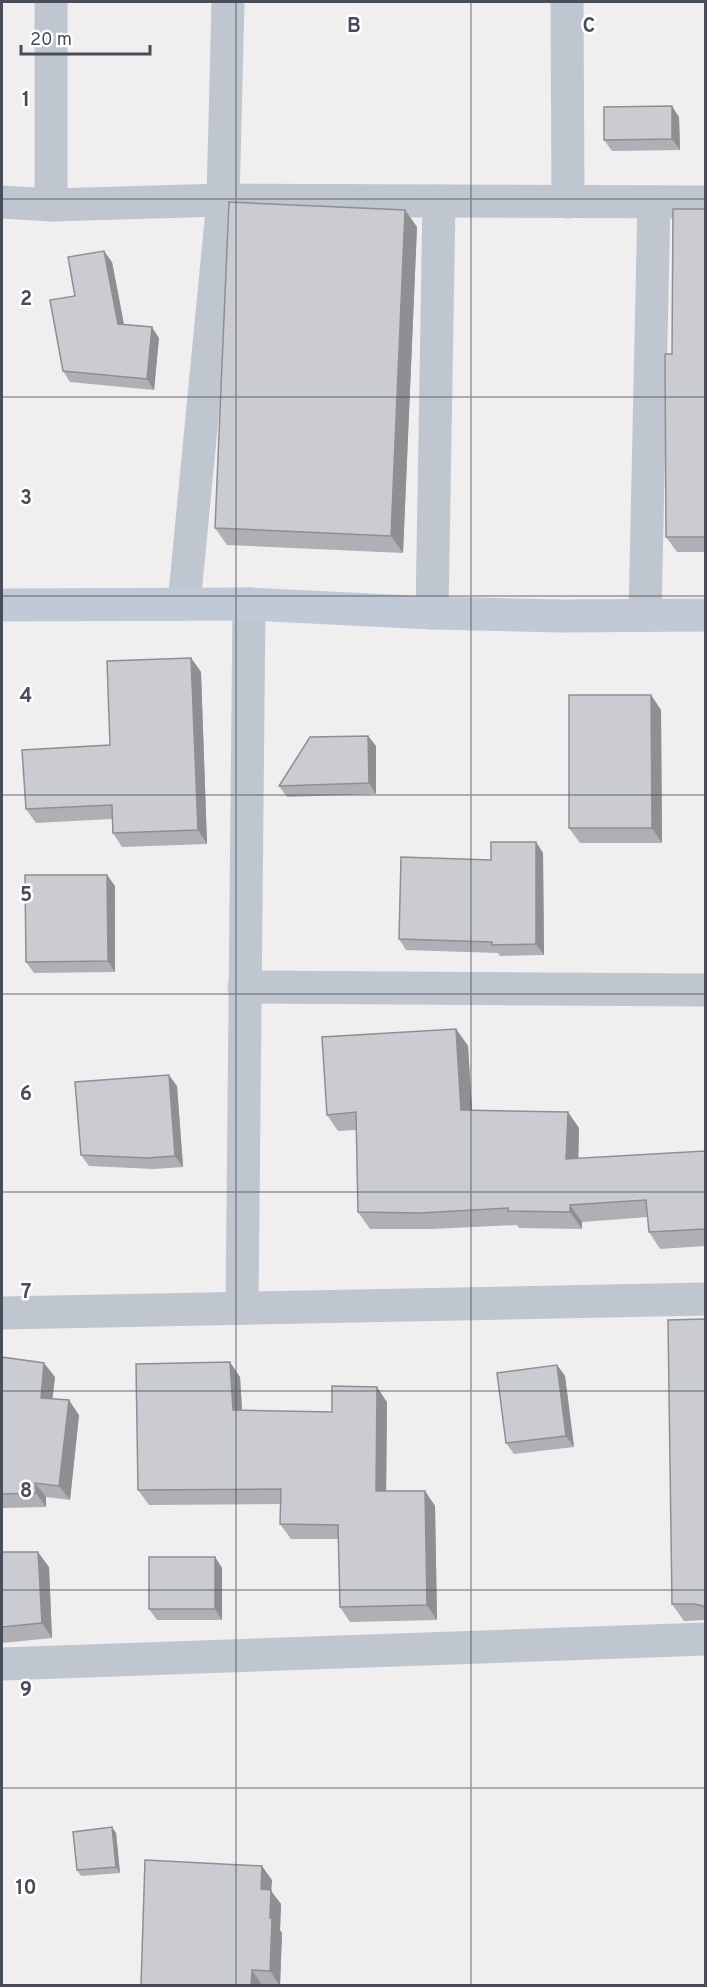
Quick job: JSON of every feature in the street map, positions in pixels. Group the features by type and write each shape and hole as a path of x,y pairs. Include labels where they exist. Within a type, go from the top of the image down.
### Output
{"main road":[{"path":"2,605 249,604 432,614 705,615"}],"street":[{"path":"51,2 51,205"},
{"path":"184,604 223,200 228,2"},
{"path":"567,2 568,202"},
{"path":"2,202 51,205 223,200 705,202"},
{"path":"432,614 439,201"},
{"path":"645,615 654,202"},
{"path":"242,1308 249,604"},
{"path":"244,987 705,990"},
{"path":"2,1313 705,1299"},
{"path":"2,1664 705,1639"}],"building":[{"path":"672,106 672,139 604,140 604,107"},
{"path":"229,202 405,210 391,536 215,528"},
{"path":"673,209 705,209 705,537 666,537 665,354 672,354"},
{"path":"104,251 118,324 152,327 147,379 63,371 50,300 75,296 68,257"},
{"path":"191,658 198,830 113,833 112,805 26,809 22,750 110,745 107,661"},
{"path":"569,695 651,695 652,828 569,828"},
{"path":"368,736 369,783 279,786 310,737"},
{"path":"491,842 536,842 536,944 492,945 492,942 399,939 401,857 491,860"},
{"path":"25,875 107,875 108,961 26,962"},
{"path":"456,1029 461,1110 568,1112 566,1159 705,1151 705,1229 649,1232 646,1200 570,1205 570,1212 508,1211 508,1208 420,1213 358,1212 356,1112 327,1115 322,1037"},
{"path":"169,1075 175,1156 147,1158 81,1155 75,1082"},
{"path":"705,1319 705,1608 694,1604 672,1604 668,1320"},
{"path":"2,1357 44,1363 41,1398 69,1400 59,1486 35,1483 36,1493 2,1494"},
{"path":"230,1362 233,1410 332,1412 332,1386 377,1387 376,1491 425,1491 427,1605 340,1607 338,1525 280,1524 281,1489 138,1490 136,1364"},
{"path":"557,1365 566,1436 506,1443 497,1373"},
{"path":"2,1552 38,1552 42,1623 2,1627"},
{"path":"149,1557 215,1557 215,1609 149,1609"},
{"path":"112,1827 116,1867 77,1870 73,1832"},
{"path":"145,1860 262,1866 261,1889 271,1890 270,1971 252,1970 251,1986 141,1986"}]}
